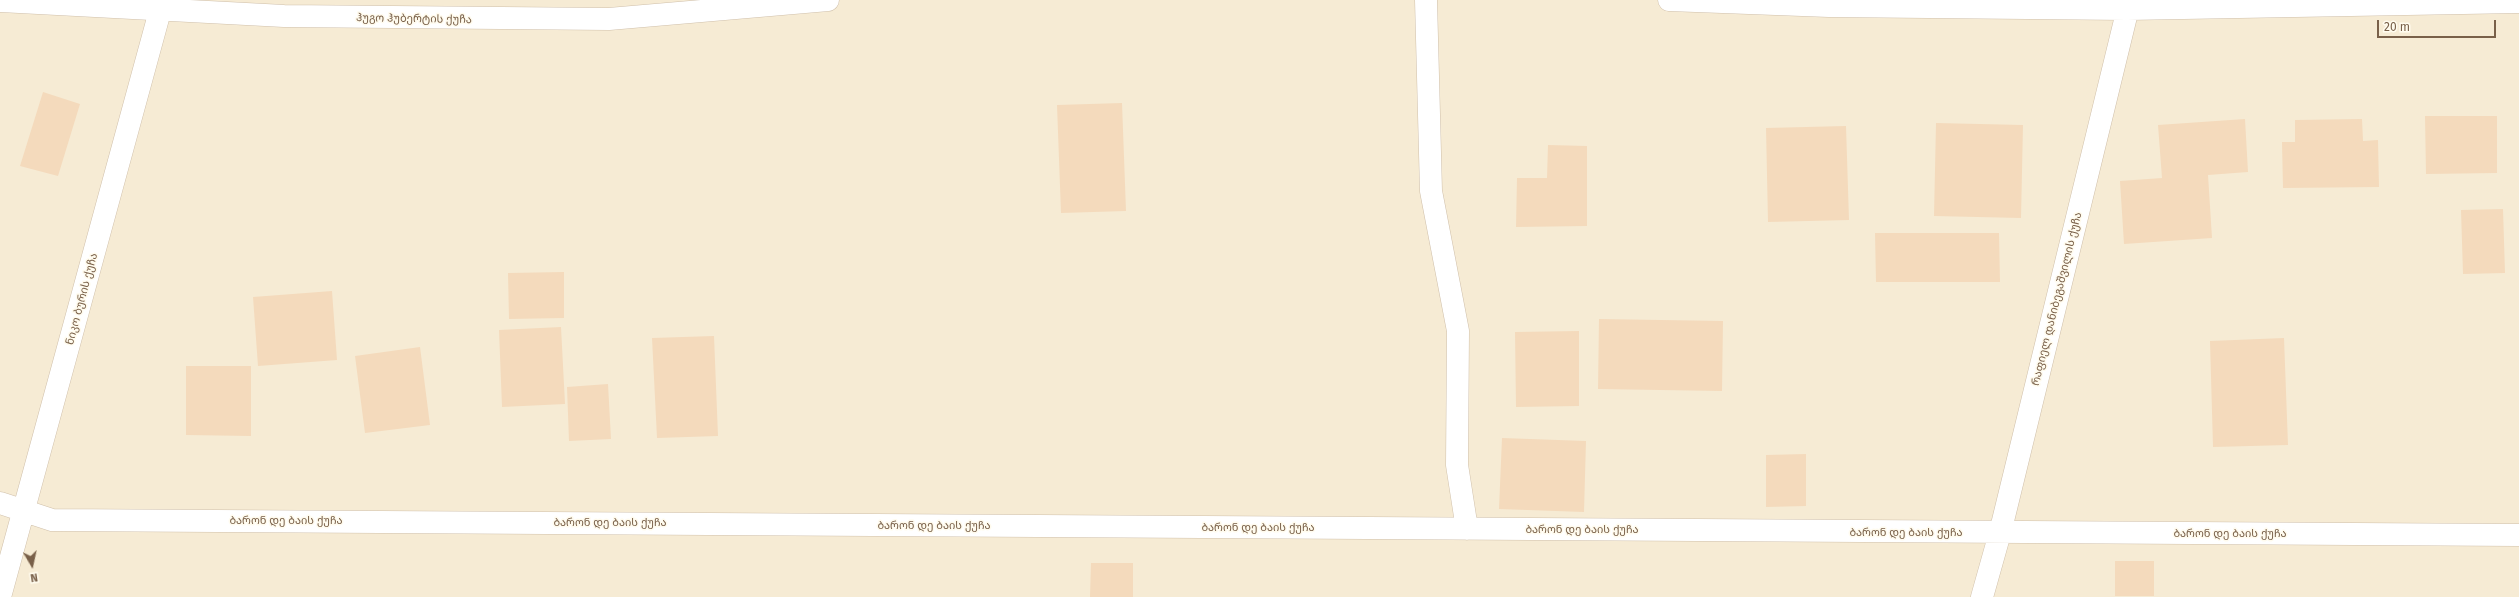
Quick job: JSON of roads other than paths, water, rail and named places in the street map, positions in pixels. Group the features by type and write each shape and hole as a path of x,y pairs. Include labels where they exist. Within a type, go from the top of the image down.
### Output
{"street":[{"name":"ჰუგო ჰუბერტის ქუჩა","path":"0,1 162,5 411,19 609,19 828,0"},
{"path":"1426,0 1431,191 1458,330 1457,465 1467,529"},
{"path":"1669,0 1829,6 2519,2"},
{"name":"ნიკო ბურის ქუჩა","path":"0,597 162,5"},
{"name":"რაფიელ დანიბეგაშვილის ქუჩა","path":"1982,597 2000,533 2129,5"},
{"name":"ბარონ დე ბაის ქუჩა","path":"0,503 52,520 2519,535"}]}
